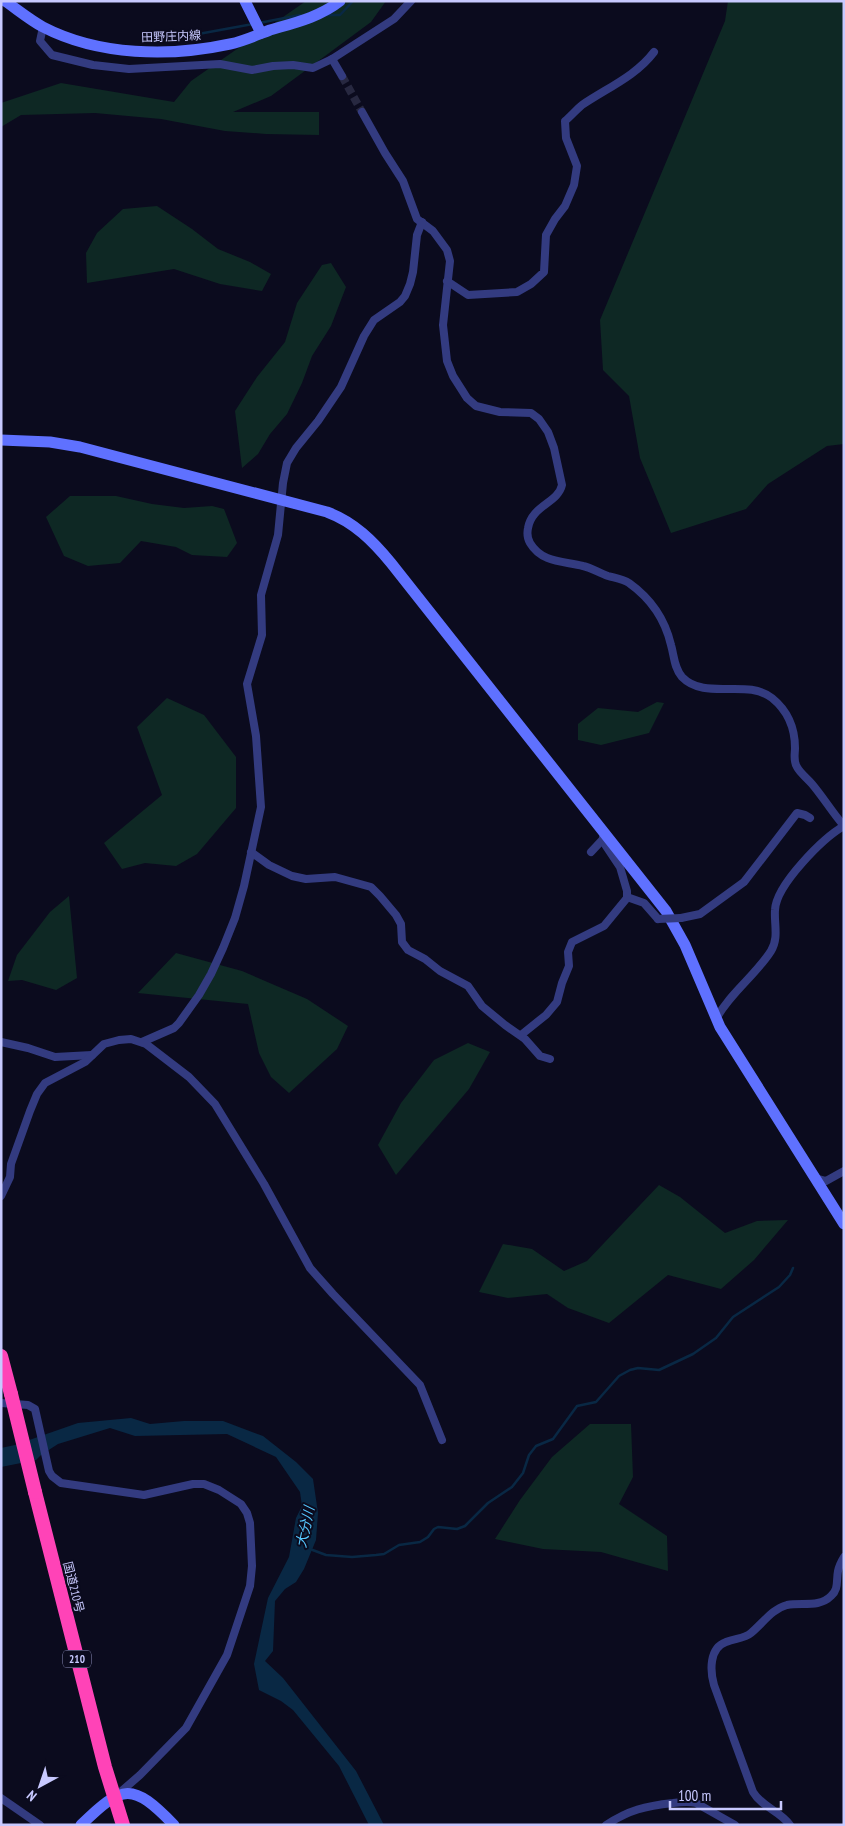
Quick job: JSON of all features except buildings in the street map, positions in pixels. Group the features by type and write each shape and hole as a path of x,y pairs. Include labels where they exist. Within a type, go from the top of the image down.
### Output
{"highway":[{"name":"国道210号","path":"1,1356 6,1399 35,1492 123,1825"}],"street":[{"name":"田野庄内線","path":"5,1 44,27 87,44 134,51 166,52 197,50 233,43 311,17 330,9 340,1"},
{"path":"245,1 261,33"},
{"path":"44,27 40,41 52,55 93,65 129,69 220,64 252,70 293,65 312,68 332,59 394,18 411,1"},
{"path":"447,281 468,295 518,292 531,284 544,272 546,235 555,219 566,206 574,185 577,166 566,138 565,121 581,106 638,70 654,52"},
{"path":"332,59 342,76"},
{"path":"362,112 403,181 416,215 433,231 447,250 450,262 443,319 445,348 452,376 471,402 482,408 503,412 533,414 548,432 562,481 561,489 539,508 530,519 527,533 529,542 542,556 549,560 589,568 627,582 635,588 653,604 660,616 668,635 676,667 685,680 697,686 711,689 764,693 774,700 792,724 797,768 816,789 844,826 826,839 790,876 774,909 776,938 772,950 729,1000 716,1019"},
{"path":"142,1042 174,1028 212,974 235,918 244,886 258,822 261,793 256,736 247,684 262,635 262,595 276,546 285,472 291,455 318,421 341,387 364,336 374,320 400,302 405,296 414,272 417,235 422,222"},
{"path":"1,440 50,442 80,446 317,509 338,517 362,531 375,544 605,837 656,897 685,945 716,1019 729,1042 844,1224"},
{"path":"627,897 644,903 658,919 681,918 700,914 744,882 797,813 805,814 810,818"},
{"path":"591,852 605,837"},
{"path":"521,1035 546,1016 557,1002 569,966 568,952 572,942 608,923 627,897 620,867 604,843 605,837"},
{"path":"250,852 269,865 292,876 306,879 335,877 371,887 396,914 401,924 402,942 408,950 425,959 440,971 468,986 482,1006 505,1025 521,1035 540,1056 550,1059"},
{"path":"1,1196 10,1177 11,1164 39,1090 48,1081 85,1062 104,1044 131,1039 142,1042 189,1077 215,1104 268,1192 310,1268 420,1385 442,1440"},
{"path":"1,1042 55,1057 92,1055"},
{"path":"815,1178 826,1181 844,1171"},
{"path":"6,1399 31,1406 37,1413 47,1464 52,1476 61,1483 137,1495 151,1494 193,1484 204,1484 219,1490 237,1501 245,1508 249,1518 252,1566 250,1586 227,1655 186,1728 140,1774 115,1797 103,1804 81,1825"},
{"path":"790,1825 782,1816 759,1800 753,1792 711,1676 712,1662 720,1645 748,1635 777,1610 789,1605 820,1602 831,1597 837,1588 838,1571 844,1557"},
{"path":"115,1797 132,1793 141,1796 152,1803 174,1825"},
{"path":"1,1798 40,1825"},
{"path":"606,1825 636,1809 651,1805 690,1802 696,1803 735,1825"}],"green space":[{"path":"306,1 386,1 371,22 271,96 233,112 319,112 319,135 225,131 161,119 95,113 21,115 1,127 1,103 61,83 174,102 191,81"},
{"path":"728,1 844,1 844,444 827,446 768,484 746,509 671,533 640,458 629,396 603,370 600,320 725,21"},
{"path":"157,206 218,249 250,262 271,274 262,291 220,284 174,269 87,283 86,253 97,233 123,209"},
{"path":"331,263 346,287 331,326 312,356 302,383 287,414 270,434 258,454 242,468 235,411 257,377 285,342 297,303 322,265"},
{"path":"70,496 116,496 152,504 184,508 212,506 224,509 237,543 227,557 192,555 176,547 141,541 120,563 88,566 64,556 46,517"},
{"path":"167,698 204,715 236,757 236,808 197,854 176,866 145,863 122,869 104,843 162,795 137,727"},
{"path":"657,702 664,703 649,733 601,745 578,740 578,724 598,708 638,712"},
{"path":"69,896 77,978 56,990 22,980 8,981 17,955 50,912"},
{"path":"176,953 242,971 307,999 348,1026 337,1049 289,1093 271,1077 259,1053 248,1004 138,993"},
{"path":"468,1043 490,1052 469,1089 396,1175 378,1145 401,1103 434,1060"},
{"path":"659,1185 680,1197 725,1233 757,1221 788,1220 754,1260 721,1289 668,1275 609,1323 568,1308 547,1294 508,1298 479,1292 503,1244 532,1249 564,1271 587,1261"},
{"path":"590,1424 631,1424 633,1477 619,1504 667,1536 668,1571 601,1552 543,1549 495,1539 520,1500 552,1457"}],"water":[{"name":"大分川","path":"131,1418 150,1424 184,1421 223,1421 263,1436 296,1462 313,1479 318,1513 316,1540 304,1569 296,1582 285,1589 275,1601 273,1651 265,1661 283,1678 356,1771 384,1825 369,1825 339,1766 293,1710 281,1701 259,1690 254,1664 268,1598 289,1557 296,1518 302,1506 300,1492 276,1457 227,1434 135,1436 110,1428 58,1444 36,1460 1,1467 1,1448 78,1423"}],"waterway":[{"path":"326,15 340,15 353,1"},
{"path":"259,23 300,15"},
{"path":"160,41 253,24"},
{"name":"大分川","path":"310,1549 326,1555 352,1557 384,1554 399,1545 420,1542 438,1527 457,1529 465,1526 488,1503 512,1487 523,1473 529,1455 536,1446 553,1439 577,1406 596,1402 619,1376 630,1370 638,1368 659,1370 693,1354 716,1338 733,1317 779,1287 790,1275 793,1268"}],"tunnel":[{"path":"342,76 362,112"}]}
